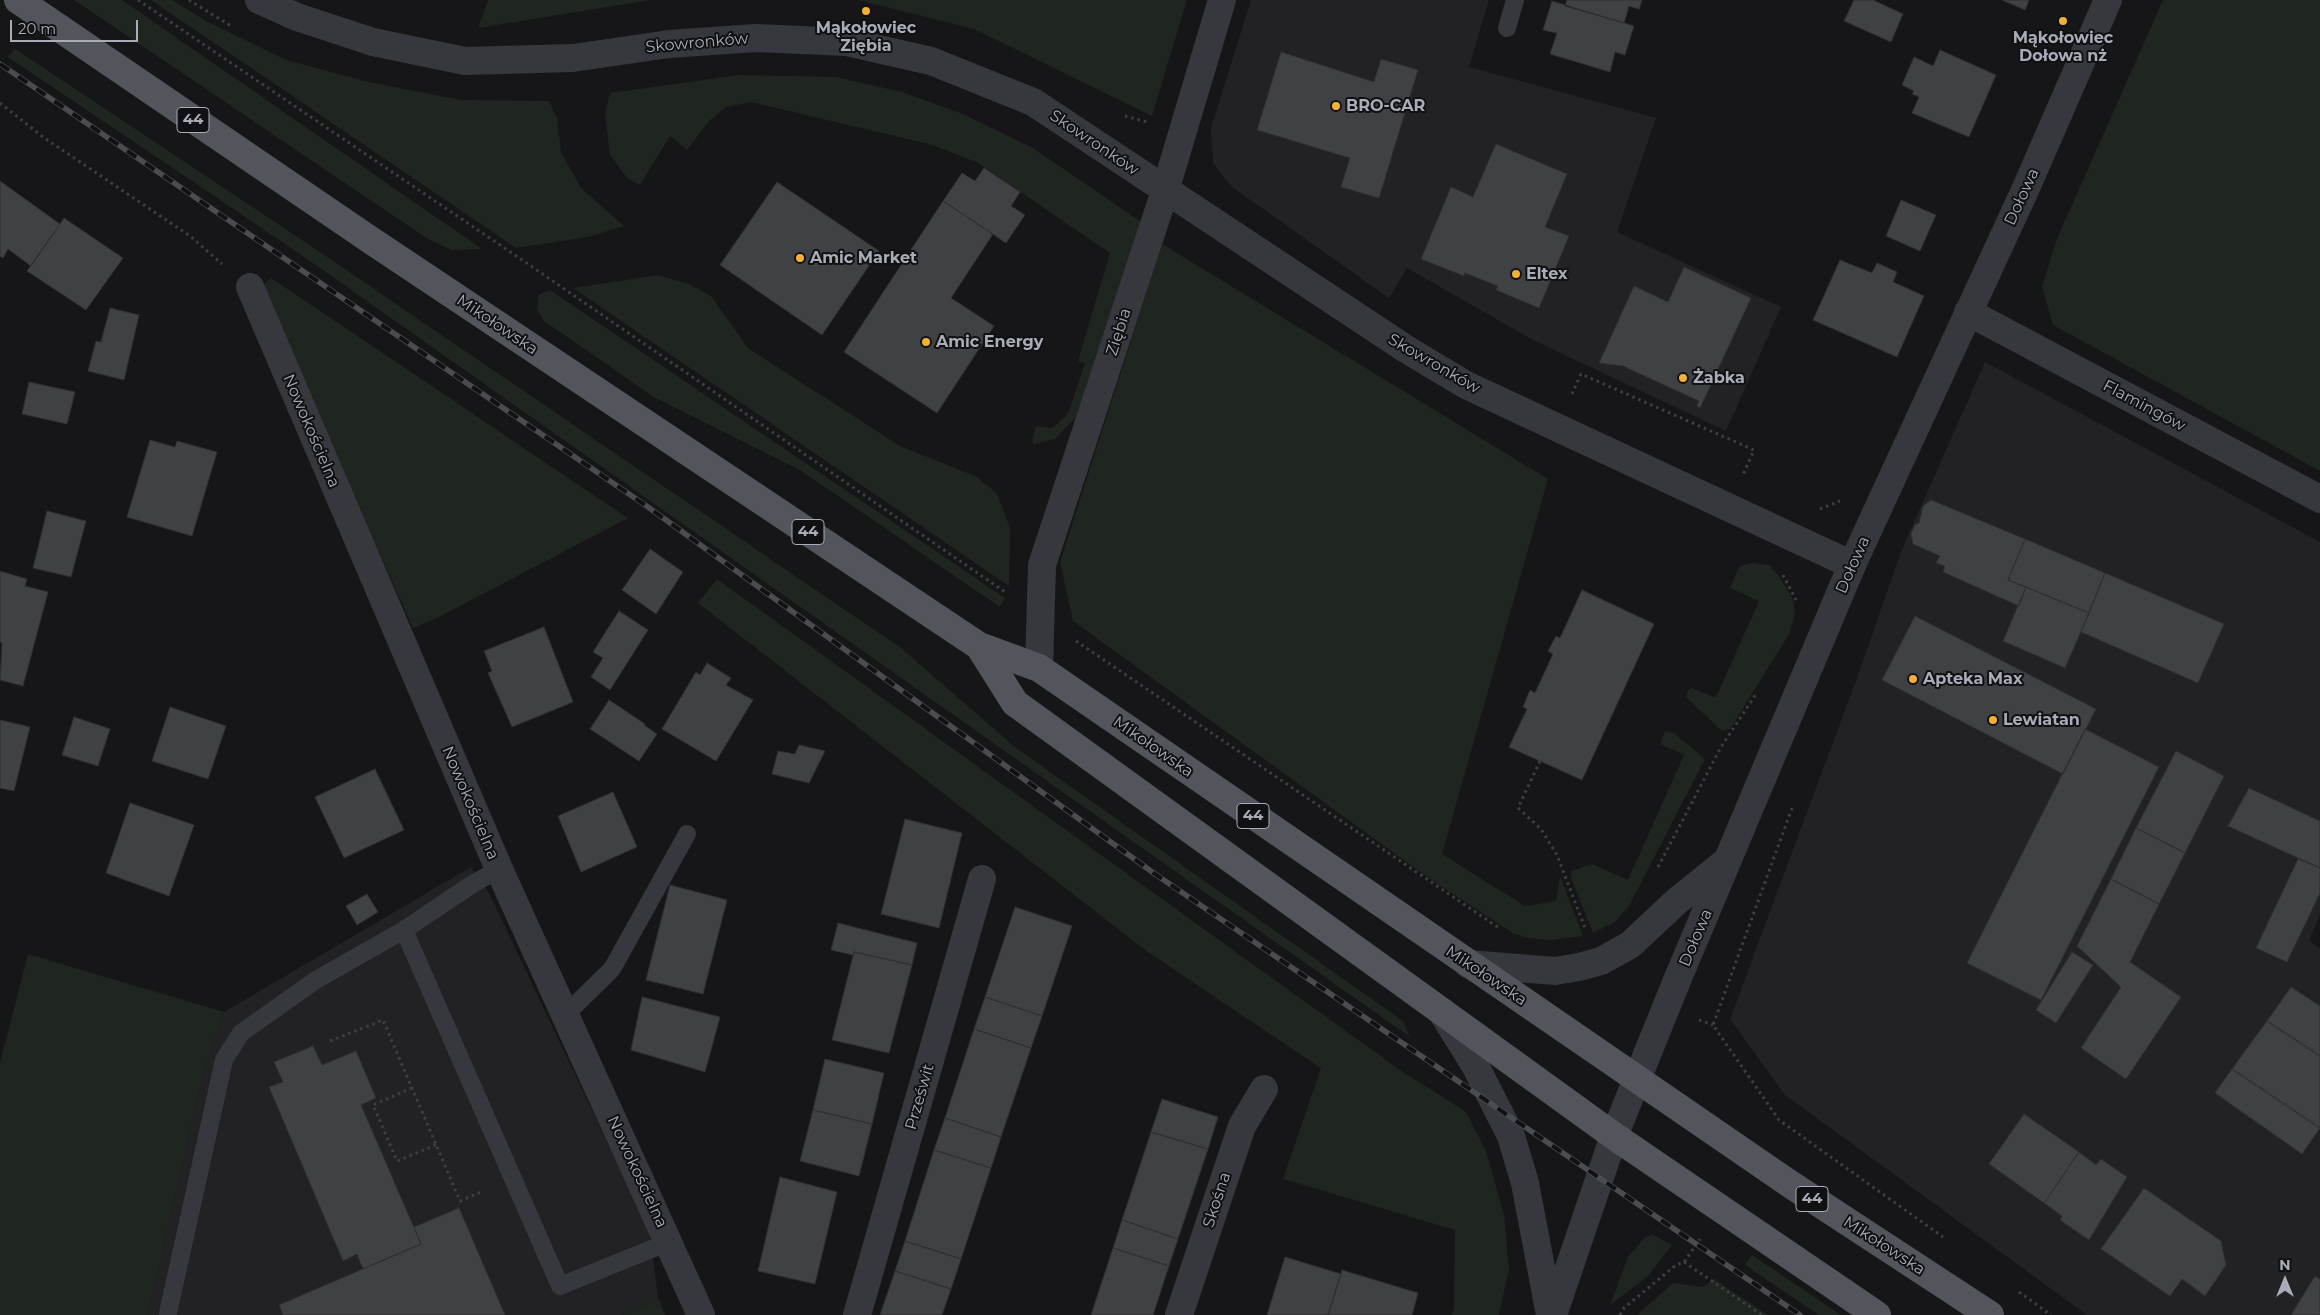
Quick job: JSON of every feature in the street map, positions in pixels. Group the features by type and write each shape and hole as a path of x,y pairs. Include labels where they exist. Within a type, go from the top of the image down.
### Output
{"main road":[{"name":"Mikołowska","path":"18,0 368,239 979,646 1039,668 1637,1080 1829,1210 1990,1315"},
{"name":"Mikołowska","path":"979,646 1015,703 1614,1136 1876,1315"}],"street":[{"name":"Skowronków","path":"259,0 297,17 373,42 465,61 573,58 669,44 756,38 847,42 932,61 1033,102 1406,349 1466,385 1852,565"},
{"name":"Ziębia","path":"1039,668 1042,565 1165,191 1222,0"},
{"name":"Dołowa","path":"1552,1315 1614,1136 1852,565 2026,188 2108,0"},
{"name":"Nowokościelna","path":"250,287 499,869 701,1315"},
{"name":"Flamingów","path":"1968,312 2320,499"},
{"path":"1468,964 1555,971 1601,961 1630,945 1677,901 1731,857"},
{"name":"Prześwit","path":"857,1315 982,879"},
{"path":"1442,1012 1475,1066 1511,1136 1526,1183 1552,1315"},
{"name":"Skośna","path":"1179,1315 1242,1126 1264,1089"}],"lane":[{"path":"1507,28 1515,0"},
{"path":"565,1015 612,969 687,834"},
{"path":"168,1313 224,1060 241,1033 316,980 404,930 471,885 499,869"},
{"path":"404,930 560,1286 669,1242"}],"path":[{"path":"138,0 539,271 1041,617 1507,934"},
{"path":"189,0 234,28"},
{"path":"0,103 43,137 190,236 250,287"},
{"path":"1117,113 1145,123 1152,119"},
{"path":"1570,398 1581,374 1754,450 1740,481"},
{"path":"1814,508 1822,509 1847,498"},
{"path":"1778,571 1796,596 1797,603"},
{"path":"1657,869 1721,747 1758,691"},
{"path":"1540,761 1518,808 1542,829 1557,855 1587,932"},
{"path":"1795,800 1713,1025 1779,1120 1947,1240"},
{"path":"330,1041 383,1020 460,1201 513,1178"},
{"path":"412,1088 373,1104 390,1145 397,1161 436,1145"},
{"path":"1620,1315 1624,1308 1668,1271 1684,1262 1762,1315"},
{"path":"2011,1286 2051,1315"}],"shaded area":[{"path":"74,0 122,0 482,249 452,250 428,239"},
{"path":"151,0 172,0 206,21 286,60 369,82 461,100 549,101 557,118 561,152 581,188 624,226 588,237 516,248"},
{"path":"488,0 651,0 478,28"},
{"path":"858,0 1187,0 1152,116 974,29"},
{"path":"1251,0 1489,0 1469,67 1656,118 1617,232 1781,307 1726,431 1533,340 1407,268 1389,298 1232,187 1213,163 1211,128"},
{"path":"2163,0 2320,0 2320,471 2053,325 2042,287 2056,241"},
{"path":"15,49 311,246 901,648 1016,748 1403,1021 1410,1037 303,256 8,57"},
{"path":"739,75 836,77 902,92 963,114 1033,148 1141,222 1085,408 1055,439 1034,444 1032,440 1036,426 1052,428 1068,414 1085,363 1078,361 1110,253 978,163 933,145 751,102 726,107 709,121 687,150 670,136 640,185 627,178 610,155 605,113 610,93"},
{"path":"1162,244 1548,479 1442,854 1525,906 1556,901 1560,876 1583,936 1550,940 1528,938 1513,933 1430,879 1073,621 1060,562"},
{"path":"658,275 689,284 711,296 748,348 900,446 975,476 997,493 1010,528 1009,586 573,288"},
{"path":"271,278 628,518 437,618 413,628 260,288"},
{"path":"550,290 1005,598 1000,607 800,470 654,397 544,321 537,309 538,295"},
{"path":"1985,362 2320,542 2320,915 2309,940 2320,949 2320,1315 2087,1315 1785,1095 1730,1019 1857,678 1902,549"},
{"path":"1751,563 1769,565 1781,579 1793,600 1795,615 1788,636 1730,729 1722,731 1686,697 1688,690 1692,688 1714,697 1717,695 1759,601 1730,588 1739,567"},
{"path":"717,579 1400,1070 1466,1112 1486,1151 1504,1215 1509,1269 1499,1315 1452,1315 1454,1308 1455,1230 1283,1179 1321,1068 1145,950 698,603"},
{"path":"1665,731 1674,733 1705,759 1629,906 1615,922 1593,933 1571,878 1572,871 1592,864 1628,880 1684,755 1660,744"},
{"path":"471,867 490,895 650,1233 658,1298 622,1315 148,1315 202,1081 224,1012"},
{"path":"28,954 224,1012 202,1081 148,1315 0,1315 0,1063"},
{"path":"1652,1234 1672,1245 1648,1276 1610,1305 1628,1257 1644,1238"},
{"path":"1752,1255 1841,1315 1819,1315 1745,1265"},
{"path":"1714,1279 1768,1315 1637,1315 1673,1283 1703,1287"},
{"path":"658,1298 665,1315 622,1315"}],"building":[{"path":"1567,0 1642,0 1639,9 1629,6 1624,23 1565,6"},
{"path":"1854,0 1873,0 1903,14 1891,42 1844,21"},
{"path":"2002,0 2029,0 2025,10"},
{"path":"1552,1 1634,26 1625,55 1615,52 1610,72 1550,54 1557,33 1543,30"},
{"path":"1940,50 1996,75 1969,137 1912,113 1919,97 1912,94 1914,91 1902,85 1914,57 1933,66"},
{"name":"BRO-CAR","path":"1281,52 1374,82 1381,59 1418,70 1379,198 1341,187 1350,158 1257,130"},
{"path":"1496,144 1567,174 1545,227 1569,236 1539,308 1496,290 1498,286 1465,273 1464,276 1421,259 1451,187 1473,197"},
{"path":"984,168 1020,192 1011,206 1025,215 1006,243 943,201 962,173 975,181"},
{"path":"0,181 60,224 31,266 8,249 3,258 0,256"},
{"name":"Amic Market","path":"777,182 879,251 822,335 720,265"},
{"path":"1901,200 1936,215 1920,251 1886,236"},
{"path":"943,201 993,234 951,298 994,326 937,413 844,352"},
{"path":"64,218 123,258 86,310 27,271"},
{"path":"1840,260 1872,273 1877,263 1897,272 1893,282 1924,296 1897,357 1813,320"},
{"path":"1684,267 1751,298 1700,408 1697,406 1699,401 1623,366 1599,363 1634,286 1668,302"},
{"path":"110,308 139,315 124,380 88,371 96,341 101,342"},
{"path":"29,382 75,392 67,424 22,414"},
{"path":"150,440 175,447 177,441 217,452 192,536 127,517"},
{"path":"1931,500 2025,539 2008,580 2026,587 2019,606 1943,572 1945,566 1936,563 1940,556 1913,544 1911,533 1915,525 1919,523 1923,506"},
{"path":"47,511 86,521 71,577 33,568"},
{"path":"2025,539 2105,573 2089,613 2008,580"},
{"path":"650,549 683,572 656,614 622,590"},
{"path":"0,571 27,579 25,586 48,592 23,686 0,680 2,643 0,642"},
{"path":"2105,573 2224,624 2198,683 2081,632"},
{"path":"2026,587 2089,613 2065,668 2003,641"},
{"path":"1582,590 1654,624 1582,780 1509,747 1527,709 1523,707 1530,690 1535,693 1553,654 1548,651 1556,636 1560,638"},
{"path":"619,611 648,630 610,690 591,677 603,658 593,652"},
{"path":"1915,616 2096,709 2063,774 1882,680"},
{"path":"544,627 573,702 512,727 488,673 492,671 484,651"},
{"path":"707,663 731,678 726,685 753,700 716,761 662,729 696,672 700,675"},
{"path":"609,700 657,734 639,761 590,729"},
{"path":"170,707 226,726 208,779 152,761"},
{"path":"74,717 110,729 98,766 62,755"},
{"path":"0,720 30,727 14,791 0,788"},
{"path":"2085,729 2159,767 2041,1000 1967,963"},
{"path":"799,745 825,751 809,783 772,774 778,751 795,754"},
{"path":"2176,751 2224,776 2185,853 2136,828"},
{"path":"375,769 404,830 344,858 315,797"},
{"path":"2249,788 2320,821 2320,868 2228,826"},
{"path":"613,792 637,847 581,872 558,816"},
{"path":"130,803 194,825 169,896 106,873"},
{"path":"905,819 962,833 939,928 881,914"},
{"path":"2136,828 2185,853 2159,904 2111,879"},
{"path":"2298,859 2320,868 2320,893 2287,962 2256,948"},
{"path":"2111,879 2159,904 2130,962 2181,997 2126,1079 2081,1048 2121,987 2077,946"},
{"path":"670,885 727,900 703,994 646,980"},
{"path":"367,894 378,912 357,925 346,906"},
{"path":"1015,907 1072,926 1042,1016 985,997"},
{"path":"838,923 917,943 912,965 854,952 853,955 831,950"},
{"path":"854,952 912,965 889,1053 832,1040"},
{"path":"2072,952 2093,965 2056,1023 2036,1010"},
{"path":"2291,987 2320,1006 2320,1056 2267,1021"},
{"path":"642,997 720,1017 705,1072 631,1050"},
{"path":"985,997 1042,1016 1031,1048 974,1029"},
{"path":"2267,1021 2320,1056 2320,1128 2232,1069"},
{"path":"974,1029 1031,1048 1001,1137 945,1118"},
{"path":"313,1046 322,1065 356,1051 376,1098 361,1105 421,1244 363,1269 357,1254 343,1261 269,1087 283,1082 274,1062"},
{"path":"825,1059 884,1073 872,1124 813,1110"},
{"path":"2232,1069 2320,1128 2302,1154 2215,1093"},
{"path":"1162,1099 1218,1117 1208,1149 1151,1132"},
{"path":"813,1110 872,1124 859,1176 800,1161"},
{"path":"2024,1114 2079,1152 2044,1203 1989,1164"},
{"path":"945,1118 1001,1137 991,1168 934,1150"},
{"path":"1151,1132 1208,1149 1178,1239 1122,1220"},
{"path":"934,1150 991,1168 961,1259 905,1241"},
{"path":"2079,1152 2096,1165 2101,1159 2127,1177 2089,1240 2060,1220 2062,1216 2044,1203"},
{"path":"780,1177 837,1192 815,1284 758,1271"},
{"path":"2144,1188 2221,1241 2226,1265 2205,1296 2182,1279 2170,1296 2101,1249"},
{"path":"459,1208 505,1315 283,1315 279,1305 421,1244 414,1227"},
{"path":"1122,1220 1178,1239 1169,1266 1113,1248"},
{"path":"905,1241 961,1259 951,1289 895,1271"},
{"path":"1113,1248 1169,1266 1153,1315 1091,1315"},
{"path":"1285,1257 1341,1274 1328,1315 1267,1315"},
{"path":"1342,1270 1418,1293 1412,1315 1328,1315"},
{"path":"895,1271 951,1289 942,1315 880,1315"},
{"path":"2315,1276 2320,1279 2320,1315 2291,1315"}],"railway":[{"path":"0,64 648,507 1155,874 1800,1315"}],"place":[{"name":"Mąkołowiec Ziębia","path":"866,11"},
{"name":"Mąkołowiec Dołowa nż","path":"2063,21"},
{"name":"BRO-CAR","path":"1336,106"},
{"name":"Amic Market","path":"800,258"},
{"name":"Eltex","path":"1516,274"},
{"name":"Amic Energy","path":"926,342"},
{"name":"Żabka","path":"1683,378"},
{"name":"Apteka Max","path":"1913,679"},
{"name":"Lewiatan","path":"1993,720"}]}
